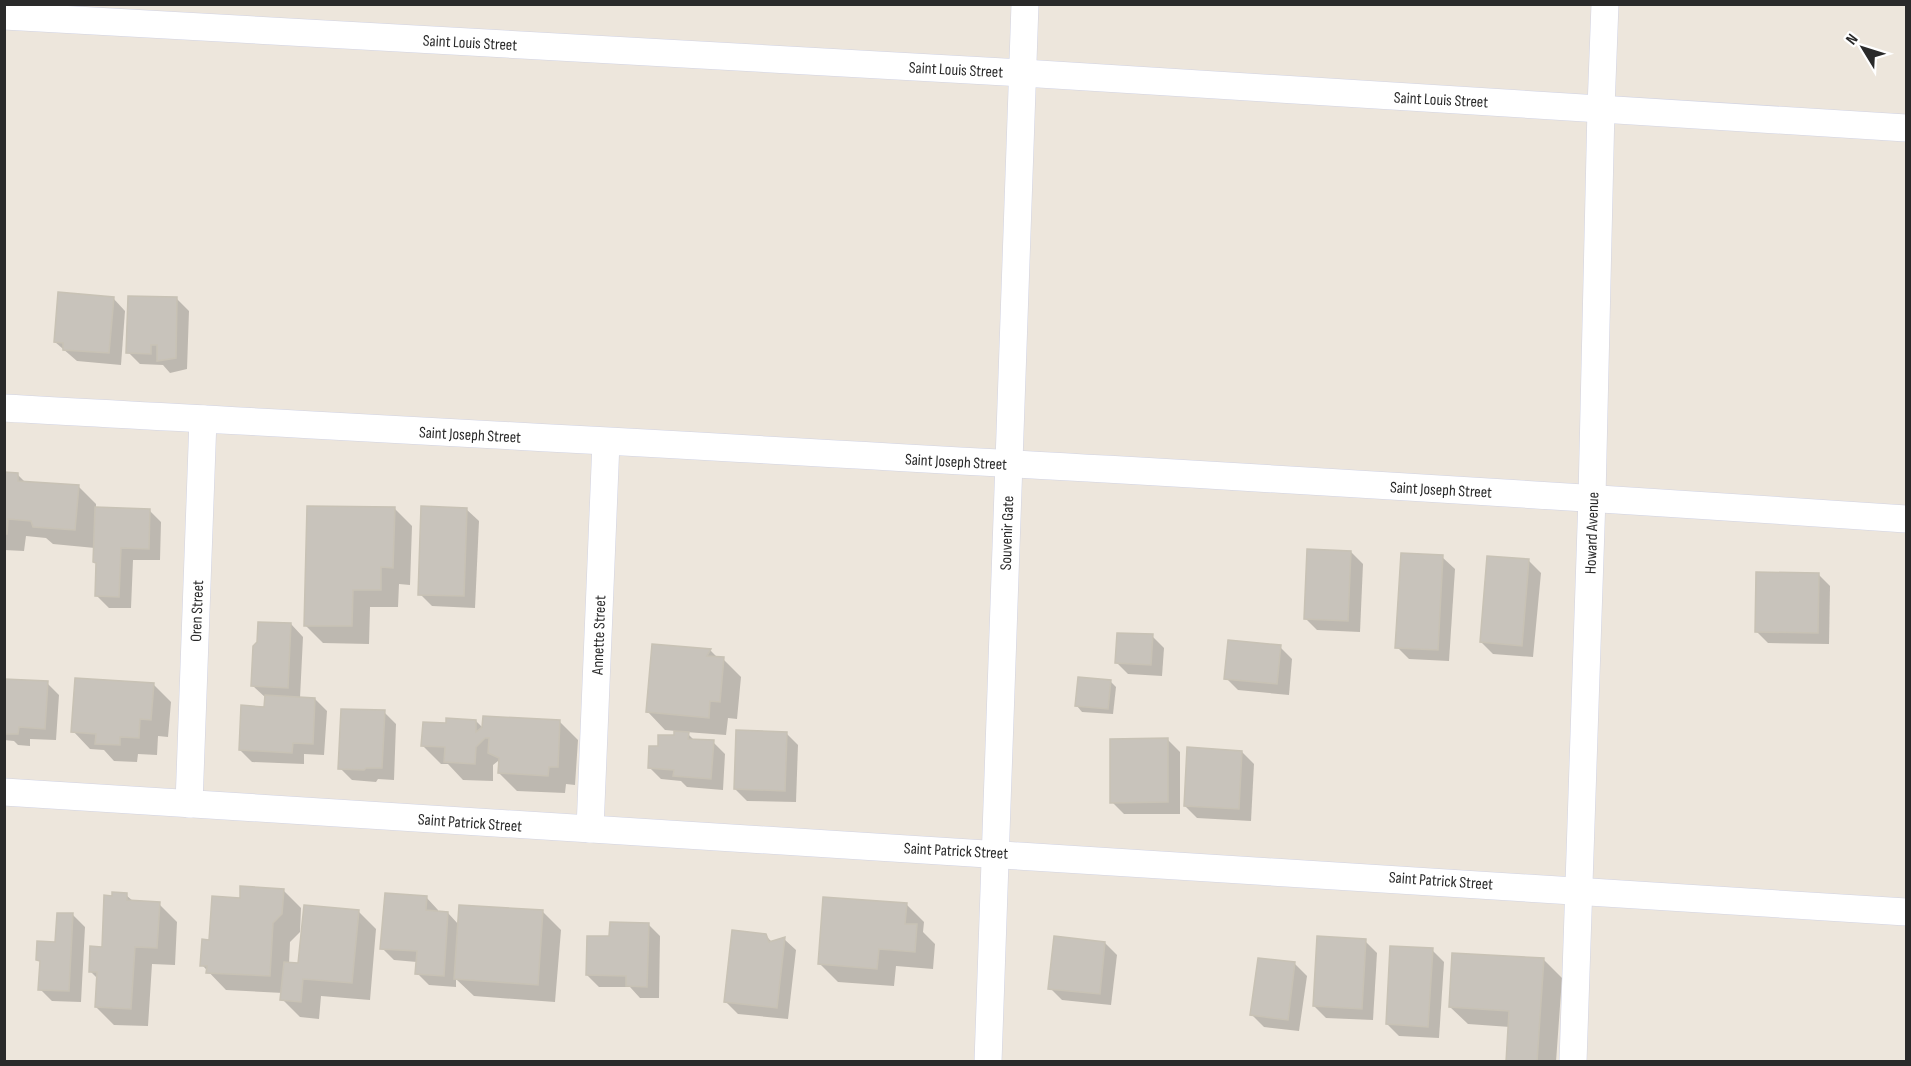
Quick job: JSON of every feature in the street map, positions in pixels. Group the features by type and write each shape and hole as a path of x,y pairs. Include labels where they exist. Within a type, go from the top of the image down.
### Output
{"street":[{"name":"Souvenir Gate","path":"988,1062 1025,4"},
{"name":"Howard Avenue","path":"1573,1062 1593,497 1605,4"},
{"name":"Saint Louis Street","path":"4,16 1023,73 1906,128"},
{"name":"Saint Joseph Street","path":"4,408 1593,497 1906,519"},
{"name":"Oren Street","path":"189,804 203,419"},
{"name":"Annette Street","path":"590,829 606,442"},
{"name":"Saint Patrick Street","path":"4,792 994,852 1906,912"}],"building":[{"path":"58,292 114,297 109,353 63,350 63,343 54,342"},
{"path":"128,296 177,297 176,358 157,361 157,345 151,345 151,354 126,353"},
{"path":"4,472 18,473 18,481 79,485 75,530 33,527 31,521 8,519 7,534 4,534"},
{"path":"307,506 395,507 393,568 381,567 381,590 353,590 352,626 304,626"},
{"path":"421,506 467,508 464,596 418,595"},
{"path":"95,507 150,509 149,549 121,548 119,597 95,596 96,563 93,562"},
{"path":"1307,549 1351,551 1348,621 1304,619"},
{"path":"1401,553 1443,555 1438,650 1395,648"},
{"path":"1487,556 1529,559 1522,646 1480,642"},
{"path":"1756,572 1819,573 1818,633 1755,632"},
{"path":"258,622 291,623 288,688 251,686 253,646 257,642"},
{"path":"1117,633 1153,634 1151,665 1115,663"},
{"path":"1228,640 1281,645 1277,684 1224,679"},
{"path":"652,644 711,649 707,656 724,657 720,702 710,701 709,718 646,712"},
{"path":"1078,677 1111,680 1108,709 1075,706"},
{"path":"75,678 154,683 151,720 140,719 139,738 120,737 120,745 95,744 96,734 71,732"},
{"path":"4,679 48,681 45,729 19,727 18,734 5,734"},
{"path":"265,695 315,698 313,744 293,743 292,753 239,750 241,705 264,707"},
{"path":"341,709 385,710 382,768 338,769"},
{"path":"483,716 560,720 558,767 549,767 548,776 498,773 499,758 488,753 489,738 485,738 476,747 475,764 444,762 445,747 421,746 423,722 446,723 446,718 476,720 476,732 482,727"},
{"path":"736,730 787,732 785,791 734,789"},
{"path":"674,731 689,732 688,739 714,740 711,779 673,776 674,770 648,768 649,746 658,746 658,735 674,735"},
{"path":"1168,738 1168,802 1110,803 1110,739"},
{"path":"1187,747 1242,751 1239,809 1184,806"},
{"path":"240,886 284,889 282,914 273,923 270,976 206,973 207,966 200,966 202,939 209,940 212,896 240,898"},
{"path":"112,892 127,893 127,900 160,902 157,948 135,947 131,1009 95,1007 97,972 89,972 90,946 102,947 104,895 112,896"},
{"path":"385,893 427,896 426,910 448,912 444,976 415,974 417,951 380,949"},
{"path":"823,897 907,903 905,924 917,924 915,952 879,949 877,969 818,964"},
{"path":"304,905 359,910 352,983 303,979 301,1002 280,1000 284,962 298,963"},
{"path":"459,905 543,910 538,985 454,979"},
{"path":"57,913 73,913 69,991 38,990 40,961 36,960 37,941 55,942"},
{"path":"610,922 649,923 647,987 626,986 626,976 586,975 587,936 609,936"},
{"path":"732,930 766,934 769,942 785,937 777,1008 724,1002"},
{"path":"1054,936 1105,942 1100,994 1048,989"},
{"path":"1317,936 1366,939 1362,1009 1313,1006"},
{"path":"1390,946 1433,948 1428,1027 1386,1024"},
{"path":"1452,953 1544,958 1537,1062 1506,1062 1509,1011 1449,1007"},
{"path":"1258,958 1295,962 1288,1020 1250,1015"}]}
